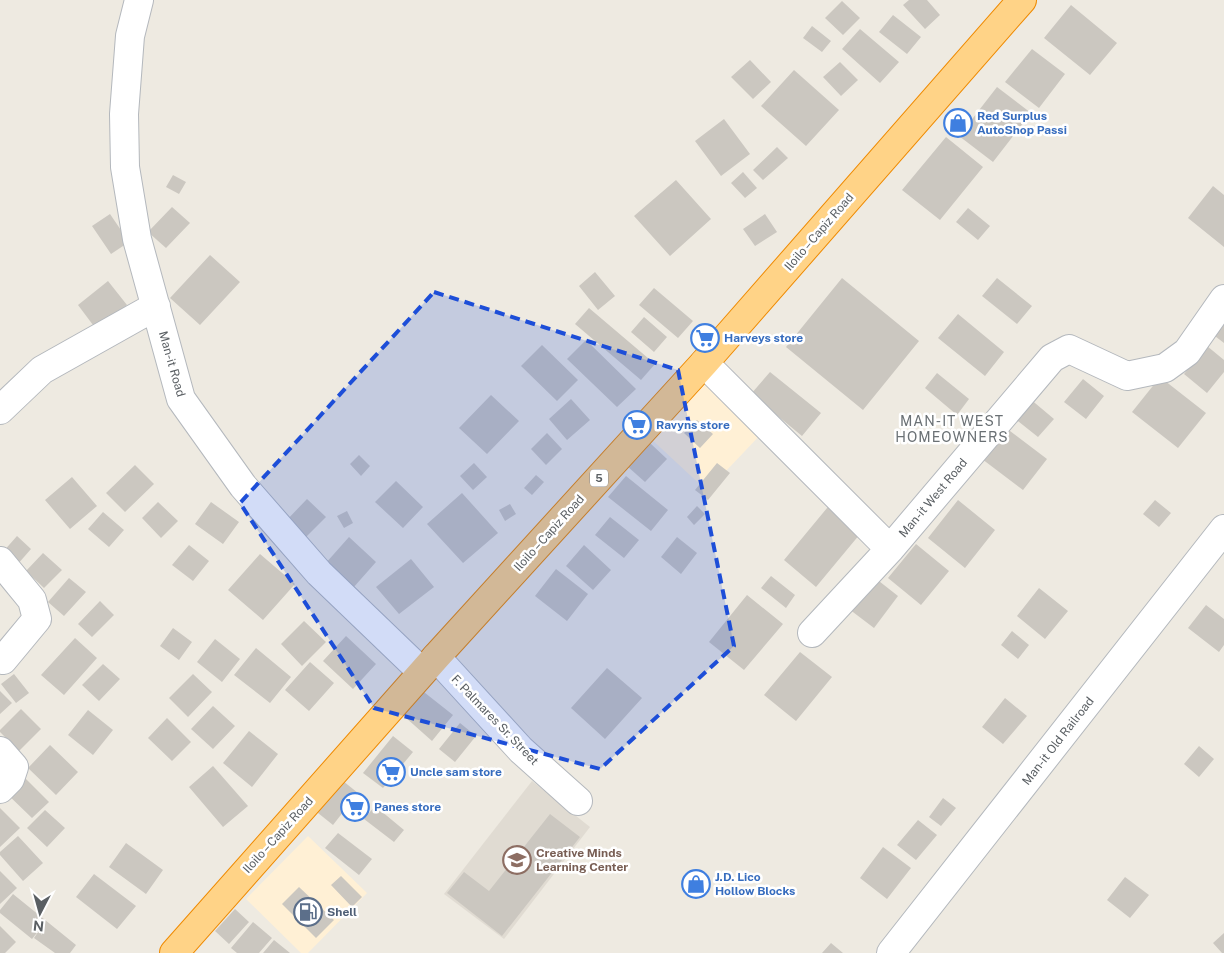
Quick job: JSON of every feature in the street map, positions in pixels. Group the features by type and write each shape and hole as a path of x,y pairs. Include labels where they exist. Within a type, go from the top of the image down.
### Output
{"highway":[{"name":"Iloilo – Capiz Road","path":"174,953 429,665 704,363 1022,0"}],"street":[{"name":"Man-it Road","path":"139,0 130,36 124,114 125,167 137,239 181,399 243,486 318,573 429,665"},
{"name":"Man-it West Road","path":"812,634 890,549 1052,358 1069,349 1127,376 1165,368 1186,352 1224,299"},
{"path":"0,410 42,370 156,306"},
{"name":"Man-it West Road","path":"704,363 890,549"},
{"name":"Man-it Old Railroad","path":"891,953 1224,529"},
{"path":"0,561 32,600 37,619 3,660"},
{"name":"F. Palmares Sr. Street","path":"429,665 578,801"},
{"path":"0,751 14,767 10,780 0,789"}],"highlighted area":[{"path":"434,292 678,370 734,646 600,769 374,708 240,503"}],"shaded area":[{"path":"705,376 764,431 707,491 648,436"},
{"name":"Creative Minds Learning Center","path":"532,781 590,827 504,939 444,894"},
{"path":"308,836 367,893 308,953 301,953 246,899"}],"building":[{"path":"909,0 927,0 940,15 925,29 903,5"},
{"path":"842,1 860,18 843,35 825,18"},
{"path":"1071,5 1117,43 1090,75 1044,38"},
{"path":"893,15 921,37 907,54 879,32"},
{"path":"812,26 831,41 822,52 803,38"},
{"path":"860,29 899,62 880,83 842,49"},
{"path":"1032,49 1065,74 1039,108 1005,82"},
{"path":"750,60 771,82 753,99 731,77"},
{"path":"840,62 858,80 841,96 823,77"},
{"path":"794,70 839,110 806,146 761,106"},
{"path":"997,87 1031,113 993,162 959,136"},
{"path":"724,119 750,154 721,176 695,141"},
{"path":"946,137 983,167 940,220 902,190"},
{"path":"777,147 788,158 763,180 753,170"},
{"path":"743,172 757,188 745,198 731,183"},
{"path":"173,175 186,182 179,194 166,187"},
{"path":"676,180 711,219 670,256 634,216"},
{"path":"1213,186 1224,195 1224,247 1188,218"},
{"path":"172,207 190,223 166,248 148,232"},
{"path":"968,208 990,226 978,240 956,222"},
{"path":"110,214 129,242 111,254 92,226"},
{"path":"765,214 777,232 755,246 743,229"},
{"path":"210,255 240,282 200,325 170,298"},
{"path":"595,272 615,296 598,310 579,286"},
{"path":"842,278 919,341 863,410 786,347"},
{"path":"997,278 1032,306 1017,324 982,296"},
{"path":"108,281 127,305 96,329 78,305"},
{"path":"654,288 693,321 678,338 639,305"},
{"path":"589,308 655,364 641,380 575,324"},
{"path":"958,314 1004,352 985,376 938,338"},
{"path":"644,317 667,337 654,352 631,332"},
{"path":"1224,317 1224,343 1211,333"},
{"path":"586,340 636,389 617,407 567,359"},
{"path":"542,345 578,380 557,401 521,366"},
{"path":"1207,346 1224,360 1224,372 1207,393 1184,374"},
{"path":"770,372 821,413 802,436 751,394"},
{"path":"937,373 969,399 957,415 925,388"},
{"path":"1160,377 1206,413 1178,448 1132,412"},
{"path":"1083,379 1104,396 1086,419 1064,402"},
{"path":"491,395 519,421 487,454 459,428"},
{"path":"1029,398 1054,419 1038,437 1013,417"},
{"path":"571,399 590,420 567,440 549,419"},
{"path":"697,420 713,434 700,448 684,433"},
{"path":"1006,428 1047,459 1023,490 982,459"},
{"path":"547,433 562,449 546,465 531,449"},
{"path":"650,443 667,459 645,482 627,466"},
{"path":"359,455 370,466 361,476 350,464"},
{"path":"474,463 487,477 473,490 460,476"},
{"path":"717,463 730,473 708,500 695,490"},
{"path":"135,465 154,484 125,512 106,493"},
{"path":"536,475 544,482 532,495 524,488"},
{"path":"626,476 668,510 651,531 608,497"},
{"path":"72,477 97,506 70,529 45,500"},
{"path":"396,481 423,507 403,528 375,502"},
{"path":"462,493 498,533 463,563 427,524"},
{"path":"307,499 326,517 302,541 283,524"},
{"path":"958,500 995,530 965,568 928,538"},
{"path":"1155,500 1171,513 1159,527 1143,514"},
{"path":"158,502 178,521 161,538 142,518"},
{"path":"211,502 239,522 223,544 195,524"},
{"path":"832,502 865,528 816,587 784,560"},
{"path":"510,504 516,514 505,521 499,510"},
{"path":"697,506 705,514 694,525 687,517"},
{"path":"347,511 353,523 344,528 337,516"},
{"path":"103,512 124,530 109,547 88,529"},
{"path":"610,517 639,540 624,558 595,535"},
{"path":"17,536 31,549 17,565 2,553"},
{"path":"349,537 376,562 353,588 325,564"},
{"path":"677,537 697,553 681,574 661,557"},
{"path":"916,544 949,571 921,605 888,578"},
{"path":"189,545 209,561 193,581 172,565"},
{"path":"584,545 611,570 593,590 566,566"},
{"path":"43,553 62,570 44,588 26,571"},
{"path":"260,554 295,584 263,620 228,590"},
{"path":"411,559 434,587 399,614 376,587"},
{"path":"556,569 588,594 567,621 535,596"},
{"path":"870,574 898,596 874,628 845,606"},
{"path":"771,576 795,595 786,608 761,588"},
{"path":"69,578 86,592 64,616 48,602"},
{"path":"1039,588 1068,611 1045,639 1017,616"},
{"path":"747,595 783,624 744,670 709,642"},
{"path":"100,601 114,615 92,637 78,624"},
{"path":"1206,605 1224,619 1224,645 1219,652 1188,628"},
{"path":"304,621 326,642 302,666 281,644"},
{"path":"173,628 192,642 179,660 160,646"},
{"path":"1012,631 1029,645 1018,659 1001,645"},
{"path":"346,636 376,664 353,689 323,661"},
{"path":"75,638 97,658 64,695 41,675"},
{"path":"215,639 240,659 222,682 197,662"},
{"path":"256,648 291,677 270,703 234,675"},
{"path":"800,652 832,677 796,721 764,695"},
{"path":"310,662 334,683 309,711 285,690"},
{"path":"103,664 120,679 99,701 82,685"},
{"path":"607,668 642,698 605,739 571,708"},
{"path":"14,674 29,693 16,703 1,684"},
{"path":"193,674 212,692 188,717 169,698"},
{"path":"415,685 453,715 432,741 396,709"},
{"path":"0,691 12,703 0,714"},
{"path":"1005,698 1027,716 1003,744 982,727"},
{"path":"213,706 235,726 213,749 191,729"},
{"path":"21,709 41,729 19,751 0,730"},
{"path":"88,710 113,730 93,755 68,735"},
{"path":"167,718 191,742 172,761 148,738"},
{"path":"460,723 476,736 455,762 439,749"},
{"path":"249,731 278,754 252,787 223,763"},
{"path":"393,736 413,752 383,788 363,773"},
{"path":"50,745 78,772 56,795 28,768"},
{"path":"1199,746 1214,759 1199,777 1184,764"},
{"path":"213,766 248,806 223,827 189,787"},
{"path":"20,773 49,802 32,818 3,790"},
{"path":"338,777 358,793 333,825 313,809"},
{"path":"943,798 956,808 941,826 929,817"},
{"path":"375,806 404,830 394,842 364,819"},
{"path":"0,808 20,828 0,847"},
{"path":"45,810 65,828 47,847 27,828"},
{"name":"Creative Minds Learning Center","path":"550,814 580,837 502,936 447,893 464,872 489,891"},
{"path":"918,820 937,835 916,860 897,845"},
{"path":"338,833 372,859 359,875 325,848"},
{"path":"18,836 43,863 23,881 0,855 0,852"},
{"path":"126,843 163,870 146,894 109,867"},
{"path":"883,847 911,868 887,899 860,878"},
{"path":"0,871 17,888 0,904"},
{"path":"94,874 136,906 117,929 76,897"},
{"path":"341,876 362,897 352,907 331,885"},
{"path":"1125,877 1149,895 1130,918 1107,900"},
{"name":"Shell","path":"299,887 334,920 316,938 282,904"},
{"path":"13,894 76,945 70,953 55,953 34,938 40,929 32,939 0,913 0,910"},
{"path":"235,909 249,922 229,944 215,931"},
{"path":"253,922 272,938 259,953 237,953 231,948"},
{"path":"0,926 16,942 5,953 0,953"},
{"path":"1224,933 1224,953 1222,953 1213,943"},
{"path":"274,940 290,953 263,953"},
{"path":"831,943 843,953 822,953"}],"place":[{"name":"Red Surplus AutoShop Passi","path":"958,123"},
{"name":"Harveys store","path":"705,338"},
{"name":"Ravyns store","path":"637,425"},
{"name":"Uncle sam store","path":"391,772"},
{"name":"Panes store","path":"355,807"},
{"name":"Creative Minds Learning Center","path":"517,860"},
{"name":"J.D. Lico Hollow Blocks","path":"696,884"},
{"name":"Shell","path":"308,912"}],"district":[{"name":"MAN-IT WEST HOMEOWNERS","path":"952,430"}]}
